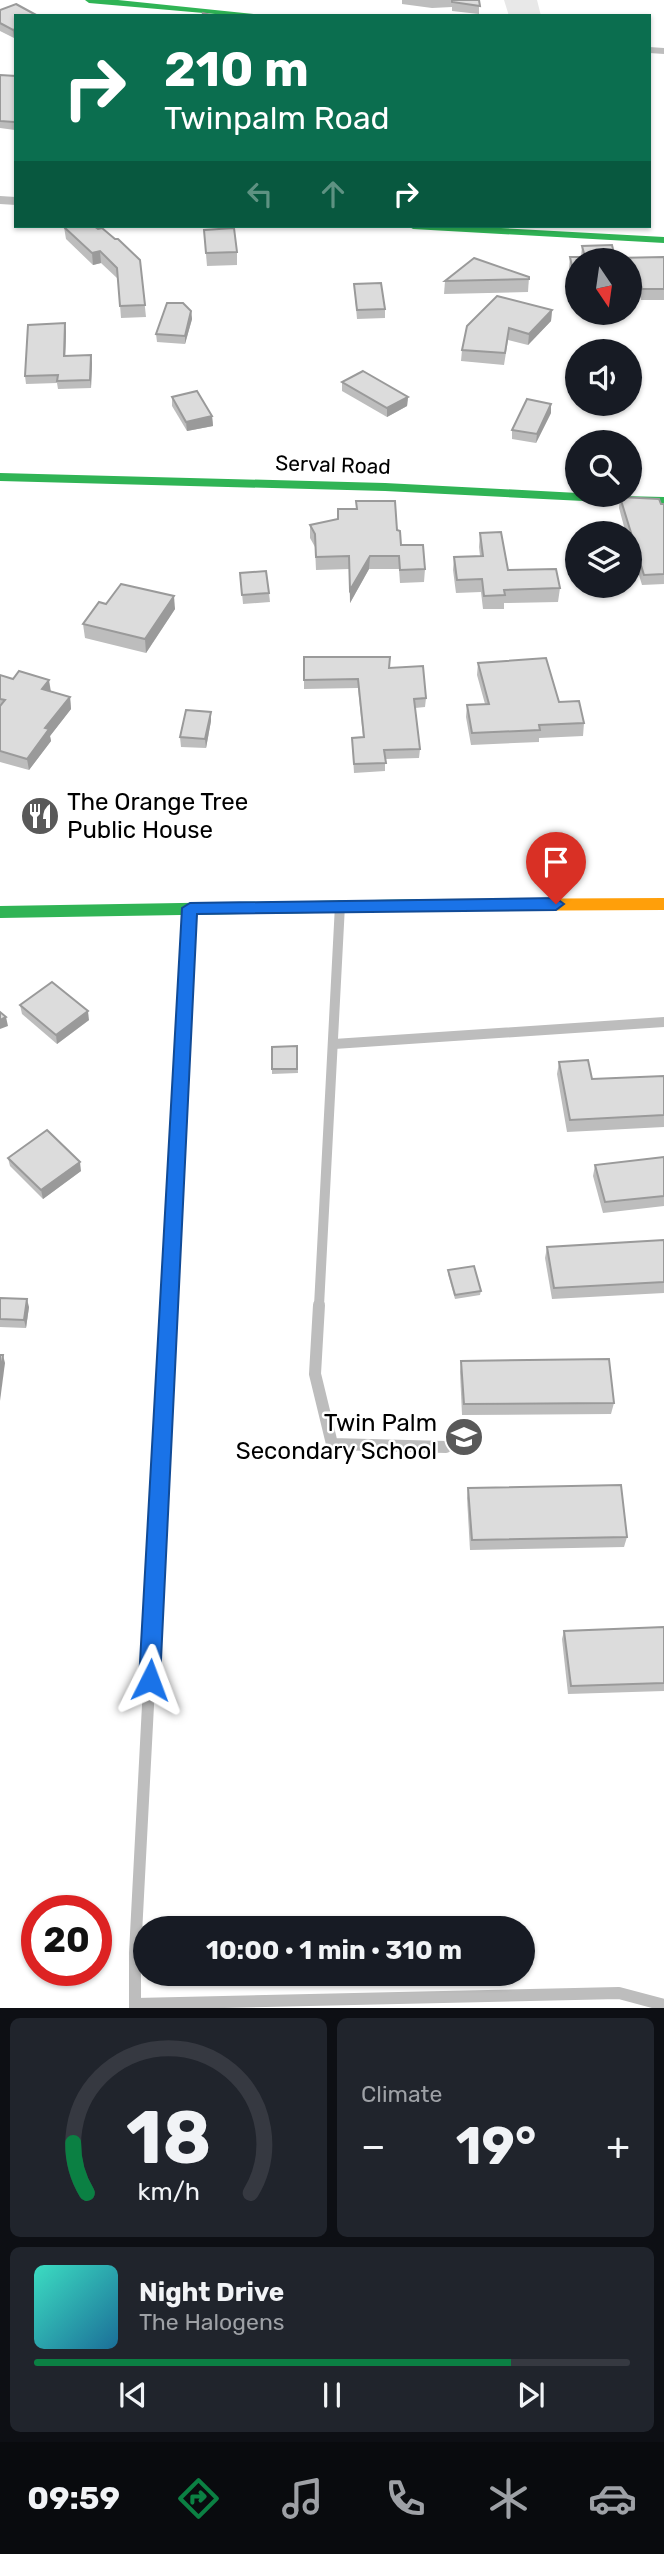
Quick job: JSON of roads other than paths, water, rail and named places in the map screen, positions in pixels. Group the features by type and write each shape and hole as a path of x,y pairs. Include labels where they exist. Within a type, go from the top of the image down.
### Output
{"street":[{"path":"89,0 247,14"},
{"path":"449,228 664,240"},
{"name":"Serval Road","path":"0,477 385,487 664,501"},
{"path":"0,912 340,905 664,904"}],"lane":[{"path":"340,905 314,1374 332,1444 446,1447"},
{"path":"190,908 135,1953 135,2006 619,1993 664,2005"},
{"path":"334,1044 664,1022"}],"place":[{"name":"The Orange Tree Public House","path":"40,816"},
{"name":"Twin Palm Secondary School","path":"464,1437"}]}
